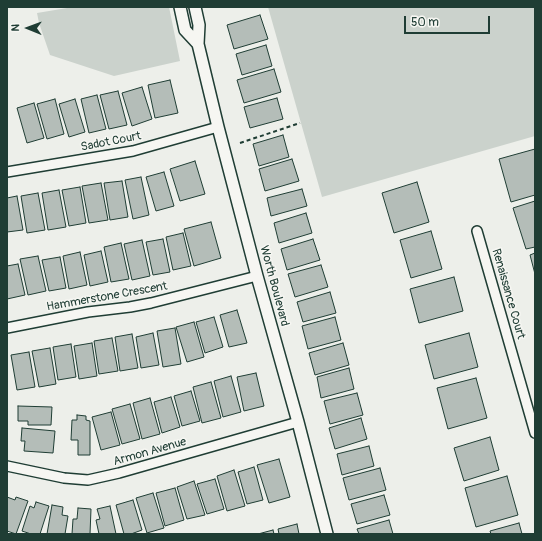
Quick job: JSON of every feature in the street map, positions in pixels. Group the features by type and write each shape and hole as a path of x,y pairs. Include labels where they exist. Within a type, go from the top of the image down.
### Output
{"street":[{"name":"Worth Boulevard","path":"180,7 185,30 198,44"},
{"name":"Worth Boulevard","path":"196,7 199,25 198,44 218,127 327,534"},
{"name":"Sadot Court","path":"7,172 133,151 218,127"},
{"name":"Renaissance Court","path":"477,231 535,433"},
{"name":"Hammerstone Crescent","path":"7,328 81,314 137,306 257,276"},
{"name":"Armon Avenue","path":"7,466 64,478 88,480 119,473 298,422"}],"path":[{"path":"240,143 300,123"}],"shaded area":[{"path":"73,7 169,7 180,61 114,76 50,55 37,13"},
{"path":"268,7 535,7 535,136 322,197"}],"building":[{"path":"260,15 268,39 234,49 227,25"},
{"path":"266,45 272,66 242,75 236,54"},
{"path":"274,69 281,92 244,103 237,80"},
{"path":"170,80 178,113 155,118 148,85"},
{"path":"142,87 152,119 132,126 122,93"},
{"path":"118,91 127,125 109,129 100,95"},
{"path":"97,95 106,129 89,133 81,99"},
{"path":"277,98 283,119 250,128 244,107"},
{"path":"55,99 64,134 47,139 37,104"},
{"path":"75,99 85,132 69,137 59,104"},
{"path":"34,103 44,138 27,143 17,108"},
{"path":"283,135 289,157 259,166 253,144"},
{"path":"535,149 535,195 511,202 499,159"},
{"path":"292,159 299,181 265,191 259,169"},
{"path":"195,161 205,194 180,201 170,169"},
{"path":"164,172 174,206 156,211 146,177"},
{"path":"141,177 149,215 133,219 125,180"},
{"path":"122,181 128,217 110,220 104,183"},
{"path":"417,182 429,222 394,233 382,193"},
{"path":"101,183 108,220 89,223 82,186"},
{"path":"80,187 86,223 69,226 62,190"},
{"path":"302,189 307,206 271,216 267,198"},
{"path":"59,190 66,227 48,230 42,193"},
{"path":"38,193 45,230 27,233 21,196"},
{"path":"17,196 23,230 7,232 7,198"},
{"path":"535,201 535,247 526,249 513,208"},
{"path":"306,213 312,233 279,243 274,223"},
{"path":"211,222 221,258 194,266 184,229"},
{"path":"431,231 442,269 411,278 400,240"},
{"path":"183,233 191,266 173,270 166,237"},
{"path":"163,239 170,272 153,275 146,242"},
{"path":"313,239 320,260 287,270 281,249"},
{"path":"142,240 150,276 132,280 124,244"},
{"path":"121,243 129,279 111,282 104,247"},
{"path":"101,251 108,282 90,286 84,255"},
{"path":"80,252 87,285 69,289 63,256"},
{"path":"535,253 535,274 530,255"},
{"path":"38,256 46,291 28,295 20,259"},
{"path":"60,257 66,288 49,291 42,260"},
{"path":"18,264 25,295 7,299 7,266"},
{"path":"321,265 328,287 295,297 288,274"},
{"path":"454,277 463,311 419,323 410,289"},
{"path":"330,292 336,313 303,322 297,302"},
{"path":"237,310 247,343 229,347 220,315"},
{"path":"214,317 223,347 205,353 196,322"},
{"path":"335,317 341,340 308,349 302,326"},
{"path":"194,322 204,357 187,362 176,327"},
{"path":"175,328 181,364 163,367 157,331"},
{"path":"153,333 159,365 141,368 136,337"},
{"path":"469,333 478,367 434,379 425,345"},
{"path":"132,334 138,368 120,371 115,337"},
{"path":"112,338 118,371 99,374 94,341"},
{"path":"92,343 97,376 79,379 74,346"},
{"path":"343,343 349,365 315,375 309,353"},
{"path":"71,344 76,377 58,380 53,347"},
{"path":"50,348 56,384 39,387 32,351"},
{"path":"29,352 35,387 17,390 11,355"},
{"path":"349,368 354,389 321,398 317,377"},
{"path":"256,373 264,406 244,411 237,377"},
{"path":"231,376 241,412 223,417 214,381"},
{"path":"476,378 487,418 448,429 437,388"},
{"path":"211,382 221,418 202,423 193,387"},
{"path":"191,391 200,421 182,426 174,396"},
{"path":"357,393 363,415 330,424 324,401"},
{"path":"171,397 180,427 162,433 154,402"},
{"path":"150,398 160,434 142,439 133,403"},
{"path":"130,404 140,439 122,444 112,409"},
{"path":"18,406 52,407 51,425 28,425 28,421 18,421"},
{"path":"111,412 120,445 101,450 92,417"},
{"path":"77,415 86,416 86,420 90,421 90,455 78,455 78,440 71,440 72,420 77,420"},
{"path":"361,418 367,439 335,449 329,428"},
{"path":"22,428 55,431 53,453 24,451 25,441 21,441"},
{"path":"490,437 499,470 464,481 454,448"},
{"path":"369,446 374,466 342,475 337,454"},
{"path":"279,459 290,497 269,503 257,465"},
{"path":"254,467 263,500 247,504 238,472"},
{"path":"380,468 386,490 349,500 343,478"},
{"path":"234,470 245,506 227,511 217,476"},
{"path":"507,476 518,515 476,527 465,488"},
{"path":"215,479 224,509 207,514 197,484"},
{"path":"194,481 205,515 187,519 177,487"},
{"path":"175,488 184,520 165,526 156,493"},
{"path":"153,493 164,528 147,533 136,498"},
{"path":"384,495 390,515 357,524 351,504"},
{"path":"7,497 15,500 16,497 28,501 16,534 7,531"},
{"path":"133,500 142,530 131,534 124,534 116,505"},
{"path":"36,502 49,506 40,534 31,534 22,531 30,506 34,508"},
{"path":"52,505 63,507 62,515 68,516 65,534 47,534"},
{"path":"110,506 116,534 99,534 96,520 100,519 97,509"},
{"path":"78,508 91,509 90,534 72,534 73,519 77,519"},
{"path":"389,520 393,534 359,534 357,529"},
{"path":"519,523 522,534 491,534 490,531"},
{"path":"297,524 299,534 279,534 278,529"},
{"path":"273,530 274,534 258,534"}]}
